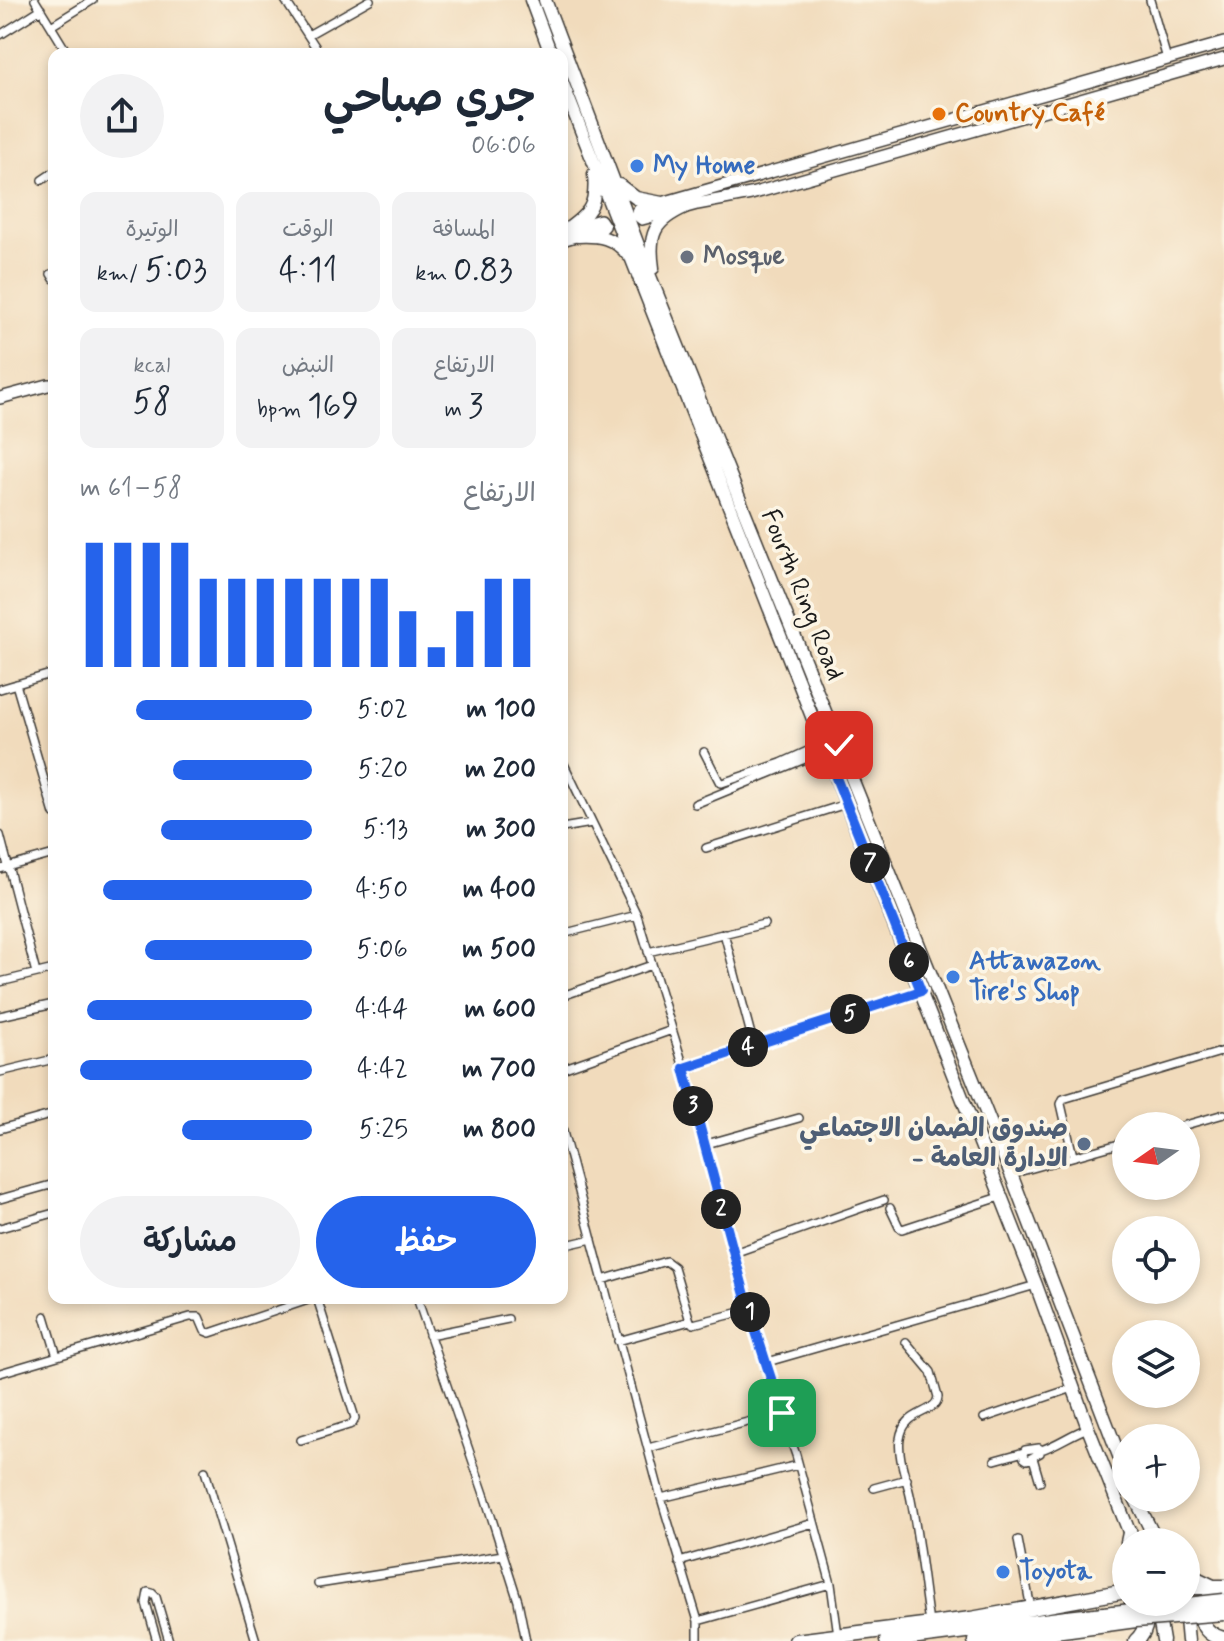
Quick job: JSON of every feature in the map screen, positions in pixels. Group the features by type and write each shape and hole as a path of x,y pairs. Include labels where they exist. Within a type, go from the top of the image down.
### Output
{"highway":[{"path":"1218,1587 1202,1608 1202,1620 1208,1631 1224,1639"},
{"path":"796,1641 930,1625 1112,1594"},
{"path":"1107,1595 1112,1596"},
{"path":"975,1641 1224,1601"},
{"path":"887,1641 1224,1613"},
{"path":"1136,1641 1143,1633 1144,1616"}],"main road":[{"path":"531,0 549,48"},
{"name":"Fourth Ring Road","path":"545,0 564,48"},
{"path":"1224,43 639,209 637,215 642,219 709,201 740,197 1224,59"},
{"name":"Fourth Ring Road","path":"568,59 656,291 1011,1174 1112,1437"},
{"name":"Fourth Ring Road","path":"568,98 1036,1285 1112,1490"},
{"path":"809,161 814,177"},
{"path":"568,230 592,205 595,195 593,163"},
{"path":"615,181 636,198 662,203"},
{"path":"656,291 651,250 653,234 663,219 685,207"},
{"path":"568,232 600,220 603,222 602,228 578,236"},
{"path":"568,235 599,236 611,240 622,247 632,260"},
{"path":"0,398 48,384"},
{"path":"903,947 909,941 918,943"},
{"path":"1159,1616 1163,1641"},
{"path":"1185,1616 1188,1641"}],"street":[{"path":"35,0 64,48"},
{"path":"51,26 93,0"},
{"path":"285,0 316,48"},
{"path":"308,35 370,0"},
{"path":"1150,0 1167,59"},
{"path":"0,35 41,9"},
{"path":"0,689 48,676"},
{"path":"16,684 48,793"},
{"path":"704,752 722,783 824,747 839,745"},
{"path":"695,804 761,778 824,747"},
{"path":"568,773 637,915 684,1068 764,1363 798,1465 831,1584 838,1635"},
{"path":"706,848 846,804"},
{"path":"568,827 592,823"},
{"path":"0,835 4,868 36,973"},
{"path":"4,868 48,856"},
{"path":"568,932 637,915"},
{"path":"648,952 764,924"},
{"path":"724,933 754,1046"},
{"path":"568,994 652,965"},
{"path":"0,982 48,970"},
{"path":"684,1068 921,991"},
{"path":"0,1016 48,1005"},
{"path":"568,1067 672,1030"},
{"path":"1073,1156 1061,1104 1063,1099 1224,1051"},
{"path":"0,1072 48,1060"},
{"path":"1200,1121 1224,1114"},
{"path":"0,1129 48,1116"},
{"path":"703,1145 799,1118"},
{"path":"1011,1174 1112,1146"},
{"path":"568,1150 661,1498 698,1621 698,1641"},
{"path":"0,1199 48,1186"},
{"path":"890,1208 902,1229 1000,1197"},
{"path":"734,1253 884,1200"},
{"path":"0,1228 48,1215"},
{"path":"568,1245 592,1239"},
{"path":"602,1280 666,1261 674,1267 693,1324 749,1310"},
{"path":"764,1363 1036,1285"},
{"path":"0,1373 195,1316 199,1317 205,1331 210,1333 297,1304"},
{"path":"301,1440 349,1425 355,1418 317,1304"},
{"path":"419,1304 518,1601 526,1641"},
{"path":"45,1316 57,1356"},
{"path":"429,1335 508,1319"},
{"path":"618,1341 690,1321"},
{"path":"906,1342 931,1372 939,1401 912,1417 903,1428 899,1450 912,1503 930,1625"},
{"path":"984,1418 1073,1388"},
{"path":"648,1448 782,1413"},
{"path":"1024,1452 1026,1459 1033,1458 1041,1450 1088,1428"},
{"path":"995,1460 1027,1449 1041,1450"},
{"path":"1033,1458 1040,1482"},
{"path":"661,1498 798,1465"},
{"path":"205,1471 256,1641"},
{"path":"874,1488 907,1479"},
{"path":"679,1562 814,1523"},
{"path":"1018,1540 1031,1609"},
{"path":"318,1584 503,1555"},
{"path":"698,1621 831,1584"},
{"path":"148,1592 156,1597 168,1638 156,1640 146,1603 148,1592"}],"place":[{"name":"Country Café","path":"939,114"},
{"name":"My Home","path":"637,166"},
{"name":"Mosque","path":"687,257"},
{"name":"Attawazon Tire's Shop","path":"953,977"},
{"name":"صندوق الضمان الاجتماعي - الادارة العامة","path":"1084,1144"},
{"name":"Toyota","path":"1003,1572"}],"route":[{"path":"782,1413 764,1363 684,1068 921,991 825,750 839,745"}]}
